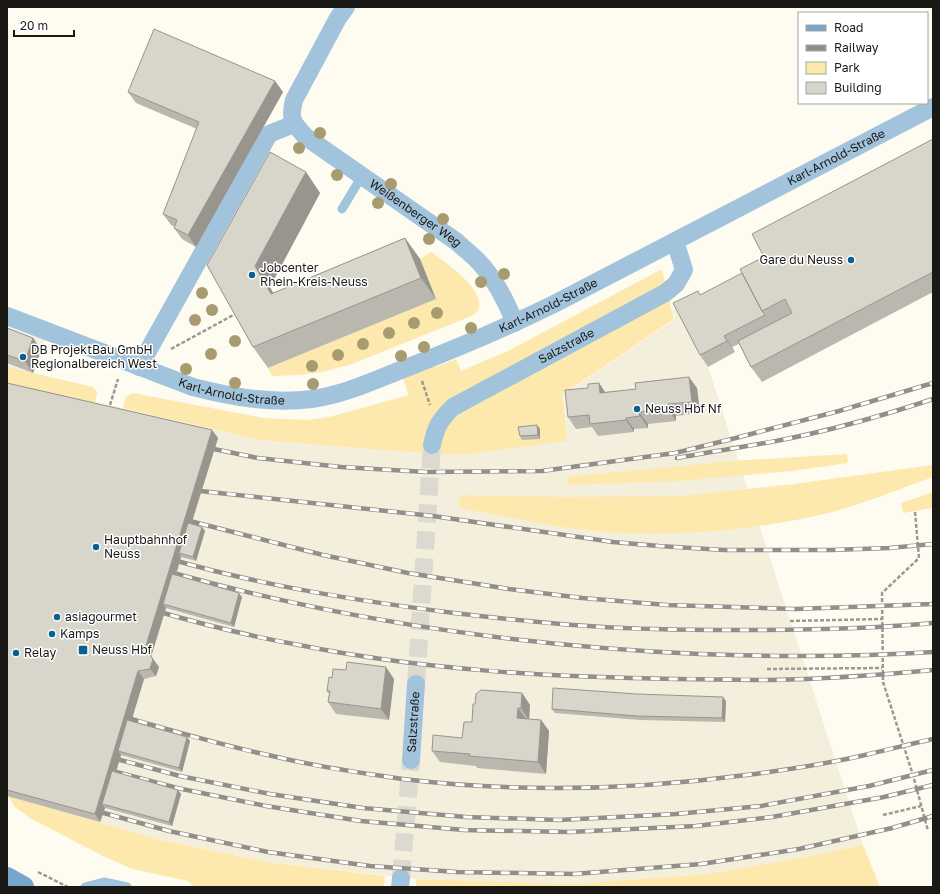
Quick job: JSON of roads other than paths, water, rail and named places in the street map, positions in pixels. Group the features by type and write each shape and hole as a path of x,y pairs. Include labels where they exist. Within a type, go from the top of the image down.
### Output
{"main road":[{"path":"7,878 24,887"}],"street":[{"path":"139,367 269,134 294,124 291,112 294,100 338,18 346,7"},
{"name":"Karl-Arnold-Straße","path":"7,316 192,387 223,395 255,400 313,399 354,388 515,323 933,107"},
{"name":"Weißenberger Weg","path":"294,124 306,137 457,242 476,258 492,277 500,290 515,323"},
{"name":"Salzstraße","path":"432,445 435,431 443,417 453,407 665,293 676,284 684,270 675,241"},
{"name":"Salzstraße","path":"411,760 416,684"}],"lane":[{"path":"342,209 362,176"},
{"path":"85,887 104,882 127,887"}],"tunnel":[{"path":"416,684 432,445"},
{"path":"401,878 411,760"}],"railway":[{"path":"204,447 258,458 341,467 426,472 542,471 675,453 839,411 933,383"},
{"path":"677,458 816,433 933,399"},
{"path":"191,490 433,516 613,542 659,546 724,550 831,550 889,548 933,544"},
{"path":"182,519 323,555 408,573 509,589 582,598 667,605 795,609 933,604"},
{"path":"170,559 205,569 311,592 454,613 554,624 687,630 788,630 885,627 933,623"},
{"path":"166,571 297,604 364,617 430,628 565,645 700,654 758,656 845,656 933,652"},
{"path":"153,610 243,634 346,654 392,661 487,671 629,678 771,680 812,679 933,670"},
{"path":"121,716 238,748 324,767 403,779 532,788 618,787 746,775 836,761 933,739"},
{"path":"109,757 180,776 270,794 363,808 466,817 559,820 676,814 761,806 869,786 933,770"},
{"path":"105,769 177,788 266,806 361,821 464,830 569,832 696,826 772,817 884,797 933,785"},
{"path":"93,810 169,831 268,852 370,866 457,872 574,874 701,864 799,849 892,828 933,816"}],"place":[{"name":"Gare du Neuss","path":"851,260"},
{"name":"Jobcenter Rhein-Kreis-Neuss","path":"252,275"},
{"name":"DB ProjektBau GmbH Regionalbereich West","path":"23,357"},
{"name":"Neuss Hbf Nf","path":"637,409"},
{"name":"Hauptbahnhof Neuss","path":"96,547"},
{"name":"asiagourmet","path":"57,617"},
{"name":"Kamps","path":"52,634"},
{"name":"Neuss Hbf","path":"83,650"},
{"name":"Relay","path":"16,653"}]}
